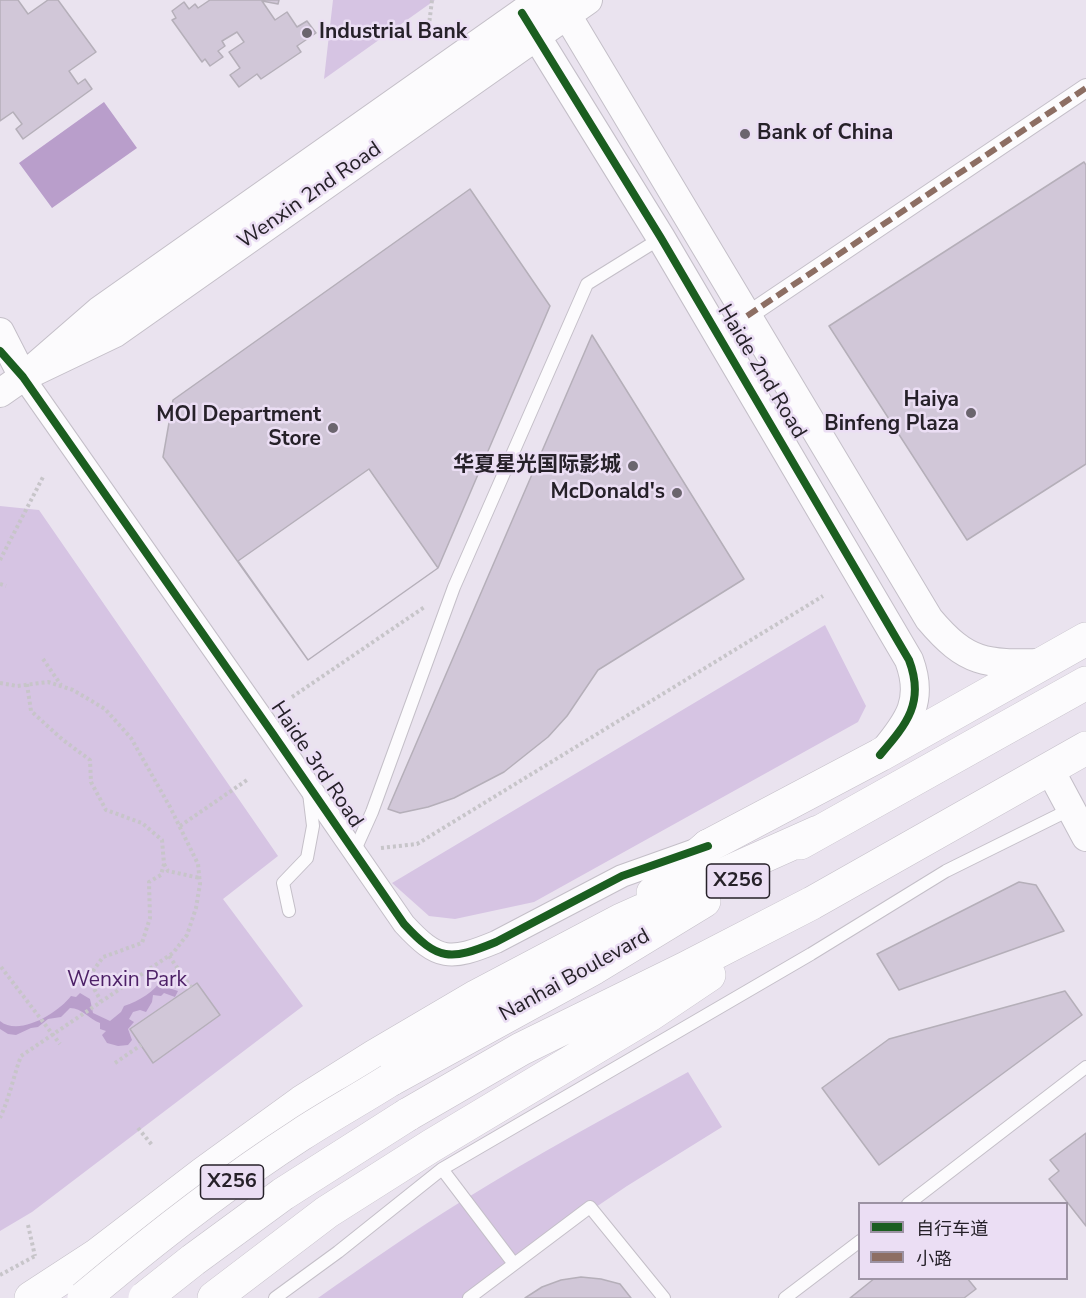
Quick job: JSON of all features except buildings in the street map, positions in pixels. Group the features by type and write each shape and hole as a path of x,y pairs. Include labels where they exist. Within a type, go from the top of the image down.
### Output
{"main road":[{"path":"621,920 708,846 880,755 1086,639"},
{"name":"Nanhai Boulevard","path":"84,1298 167,1230 300,1134 390,1080 594,968 818,832 1086,683"},
{"name":"Nanhai Boulevard","path":"145,1298 283,1194 407,1115 521,1049 812,903 1086,748"},
{"path":"32,1298 97,1255 302,1102 375,1056 477,996 621,920 818,832"},
{"path":"213,1298 327,1212 431,1146 651,1014 812,903"}],"street":[{"name":"Wenxin 2nd Road","path":"12,385 115,333 533,16 571,5"},
{"name":"Haide 2nd Road","path":"571,5 747,316 929,619 945,638 960,650 983,661 1042,663"},
{"name":"Haide 2nd Road","path":"533,16 909,660 915,675 914,707 907,721 880,755"},
{"path":"747,316 1085,90"},
{"name":"Haide 3rd Road","path":"0,332 12,385"},
{"name":"Haide 3rd Road","path":"0,351 12,385 309,786 404,924 421,943 440,954 458,955 496,942 622,876 708,846"},
{"path":"1049,768 1086,837"}],"lane":[{"path":"354,852 372,812 454,587 587,284 661,238"},
{"path":"289,911 283,883 307,858 313,826 309,786"},
{"path":"275,1298 338,1252 442,1169 810,954 946,871 1071,809"},
{"path":"909,1202 1086,1067"},
{"path":"442,1169 514,1264"},
{"path":"469,1298 590,1207 664,1298"},
{"path":"785,1298 858,1243"}],"path":[{"path":"428,33 432,0"},
{"path":"0,560 43,477"},
{"path":"0,584 6,586"},
{"path":"292,697 454,587"},
{"path":"354,852 417,843 823,596"},
{"path":"43,659 61,686"},
{"path":"0,683 16,686 48,682 73,690 105,709 131,738 180,826 198,864 200,878 196,908 187,934 170,956 21,1056 11,1093 0,1118"},
{"path":"27,684 31,711 63,740 90,760 91,782 106,810 142,824 162,840 164,864 161,875 149,882 150,918 142,943 103,957 88,978 101,1001"},
{"path":"180,826 247,780"},
{"path":"164,864 168,871 200,878"},
{"path":"170,956 191,987"},
{"path":"1,967 60,1044"},
{"path":"116,1063 141,1045"},
{"path":"138,1128 152,1145"},
{"path":"0,1275 35,1256 28,1225"}],"green space":[{"path":"333,0 435,0 324,79"},
{"name":"Wenxin Park","path":"0,506 39,510 278,856 223,899 303,1006 32,1212 0,1231"},
{"path":"825,625 866,706 858,722 534,902 455,919 429,916 392,883"},
{"path":"688,1072 722,1127 627,1186 462,1298 318,1298 444,1212 574,1135"}],"shaded area":[{"path":"104,102 137,148 52,208 19,163"},
{"path":"163,977 170,978 169,988 178,991 175,997 164,993 161,996 153,995 146,1012 140,1010 133,1012 129,1019 134,1022 128,1029 132,1040 128,1045 118,1046 107,1043 102,1035 106,1031 100,1029 100,1023 74,1008 70,1008 61,1017 48,1019 38,1027 16,1035 8,1034 0,1029 0,1021 17,1026 38,1021 48,1016 71,996 76,997 80,993 90,999 93,1013 110,1021 121,1012 124,1006 141,999 151,991"}],"marked path":[{"path":"747,316 1086,88"}],"cycle path":[{"path":"522,13 661,238 909,660 915,688 911,712 880,755"},
{"path":"0,351 23,377 404,924 426,945 446,954 480,948 496,942 622,876 708,846"}],"place":[{"name":"Industrial Bank","path":"307,33"},
{"name":"Bank of China","path":"745,134"},
{"name":"Haiya Binfeng Plaza","path":"971,413"},
{"name":"MOI Department Store","path":"333,428"},
{"name":"华夏星光国际影城","path":"633,466"},
{"name":"McDonald's","path":"677,493"}]}
